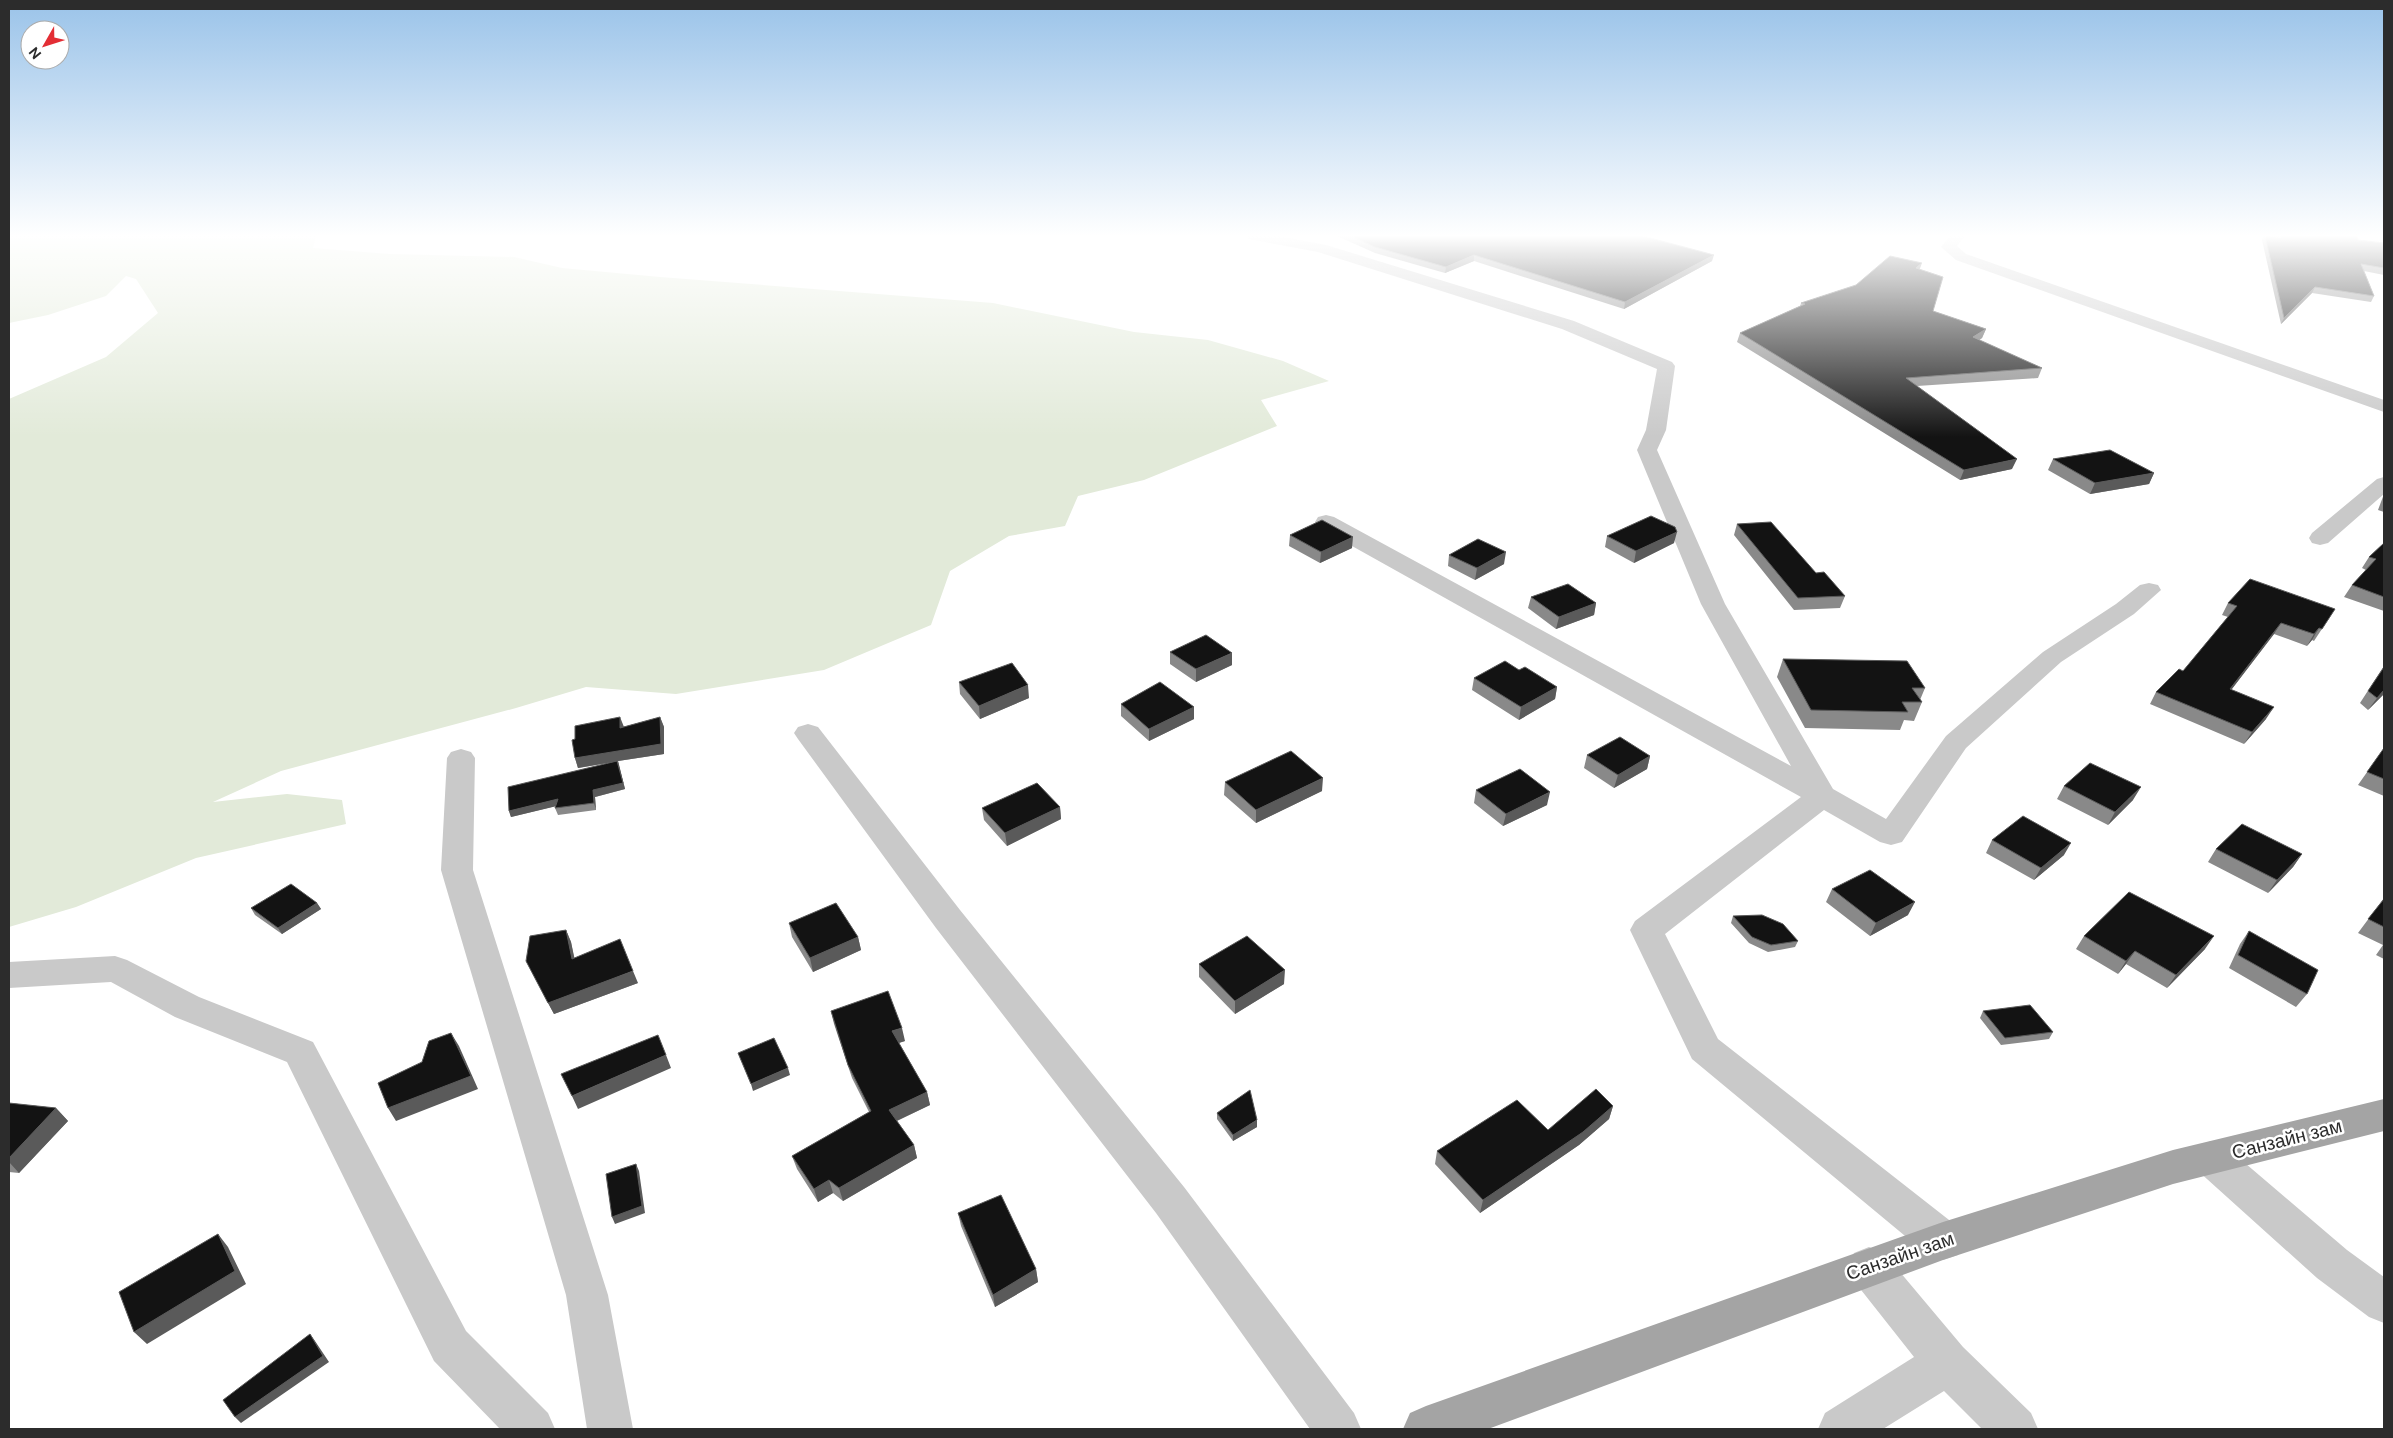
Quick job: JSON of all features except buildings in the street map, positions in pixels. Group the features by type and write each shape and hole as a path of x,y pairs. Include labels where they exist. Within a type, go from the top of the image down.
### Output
{"main road":[{"name":"Санзайн зам","path":"1426,1429 1943,1241 2173,1167 2384,1115"}],"street":[{"path":"1498,303 1568,325 1666,366 1656,430 1647,450 1713,604 1822,796"},
{"path":"2092,303 2384,406"},
{"path":"2320,538 2384,483"},
{"path":"1326,522 1891,835 1956,742 2052,657 2125,609 2149,590"},
{"path":"808,734 948,919 1170,1200 1338,1429"},
{"path":"461,758 457,870 587,1295 610,1429"},
{"path":"1822,796 1647,930 1705,1049 1943,1241"},
{"path":"9,974 115,969 187,1007 300,1052 450,1346 532,1429"},
{"path":"2211,1158 2332,1264 2384,1302"},
{"path":"1868,1267 1946,1364 2015,1429"},
{"path":"1841,1429 1946,1364"}],"green space":[{"path":"9,303 84,303 48,315 9,323"},
{"path":"152,303 994,303 1134,332 1208,340 1283,361 1329,381 1261,400 1277,426 1144,480 1078,496 1065,526 1009,536 950,571 931,625 824,670 676,694 586,687 516,708 281,771 213,802 287,794 342,800 346,824 196,858 76,907 9,927 9,399 106,357 158,313"}]}
